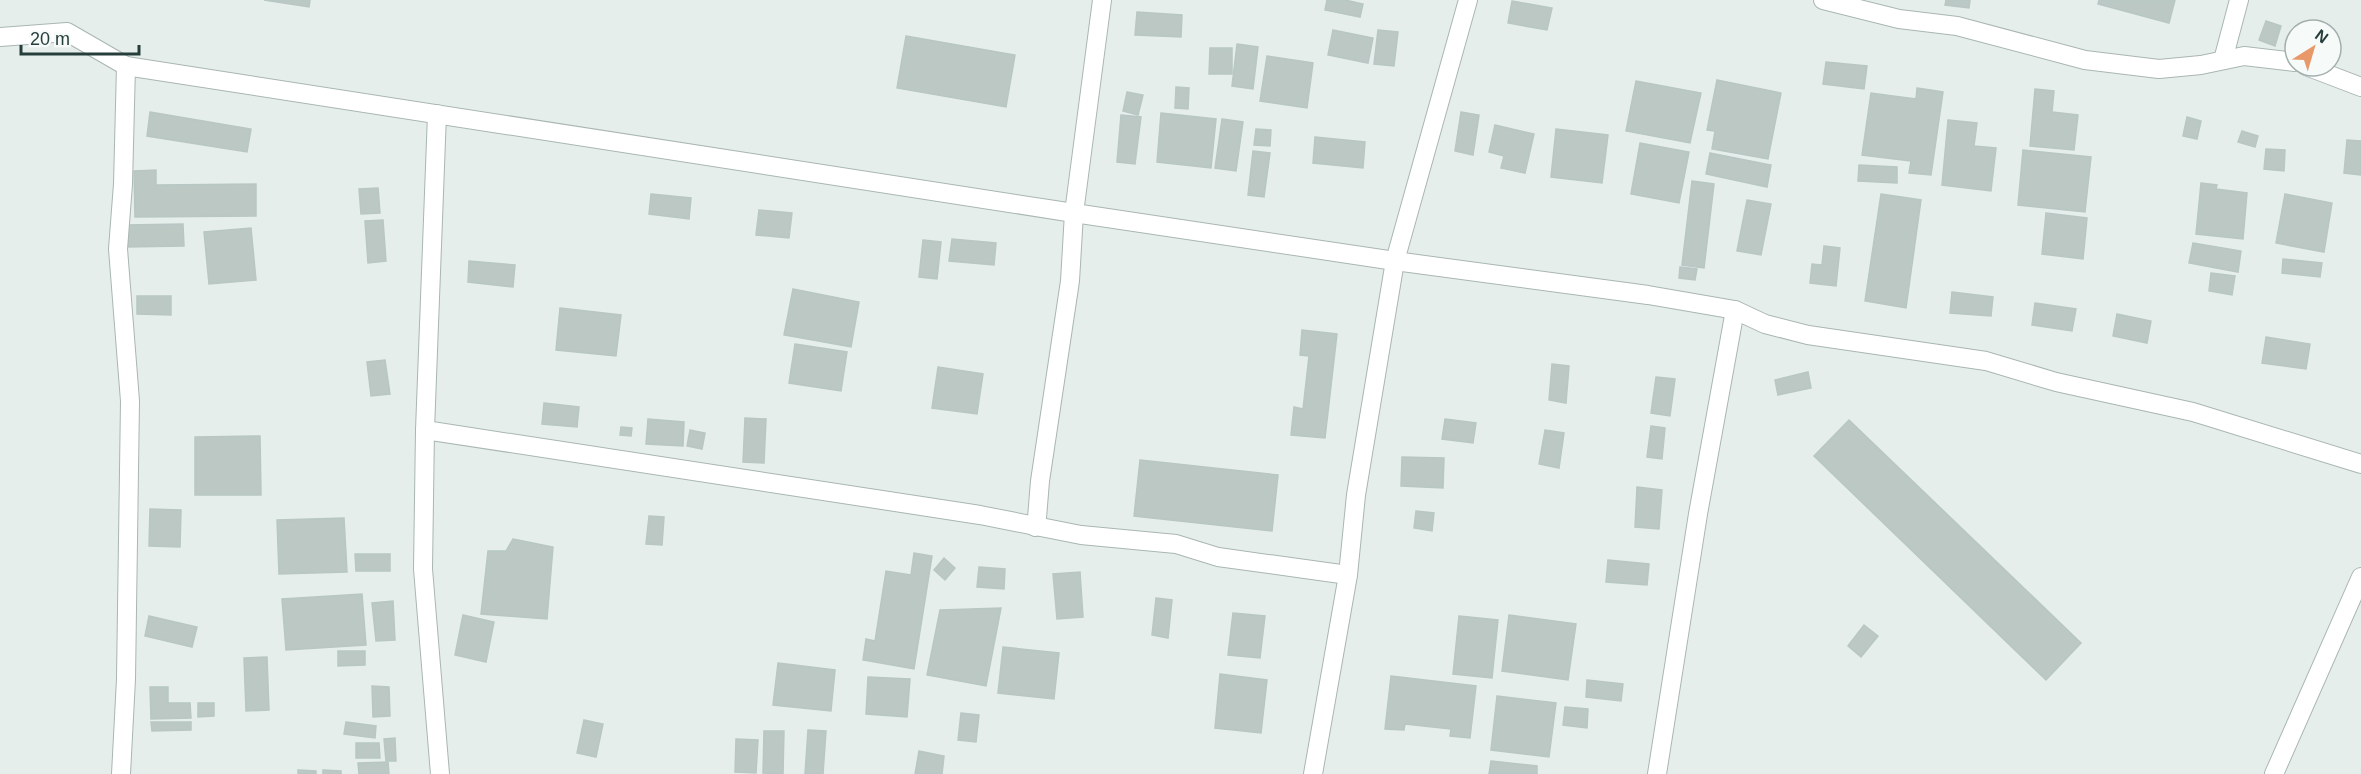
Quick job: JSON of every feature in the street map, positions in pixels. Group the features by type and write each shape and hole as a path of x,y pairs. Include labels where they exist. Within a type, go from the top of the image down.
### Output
{"street":[{"path":"1035,527 1071,281 1074,213 1102,0"},
{"path":"1313,774 1348,575 1356,495 1395,261 1468,0"},
{"path":"1823,0 1899,19 1957,26 2085,60 2159,69 2244,56 2283,61"},
{"path":"2223,60 2239,0"},
{"path":"0,37 67,32 126,66 1074,213 1395,261 1648,295 1735,310 1765,324 1808,335 1986,361 2056,382 2193,412 2361,464"},
{"path":"121,774 126,679 130,401 118,249 123,184 126,66"},
{"path":"2337,78 2361,87"},
{"path":"437,114 425,430 423,569 440,774"},
{"path":"1657,774 1698,514 1735,310"},
{"path":"425,430 980,515 1081,535 1176,544 1218,556 1348,575"},
{"path":"2274,774 2361,577"}],"building":[{"path":"264,0 310,0 309,7"},
{"path":"1327,0 1345,0 1363,4 1360,17 1325,10"},
{"path":"1946,0 1970,0 1969,8 1945,5"},
{"path":"2099,0 2175,0 2169,23 2098,4"},
{"path":"1512,1 1552,8 1547,30 1508,23"},
{"path":"1137,12 1182,15 1181,37 1135,35"},
{"path":"2266,21 2281,26 2275,46 2259,40"},
{"path":"1333,30 1373,38 1368,63 1328,55"},
{"path":"1378,30 1398,32 1394,66 1374,64"},
{"path":"906,36 1015,55 1006,107 897,88"},
{"path":"1237,44 1258,47 1253,89 1232,86"},
{"path":"1210,48 1232,48 1232,74 1209,74"},
{"path":"1267,56 1313,63 1307,108 1260,101"},
{"path":"1826,62 1867,66 1864,89 1823,84"},
{"path":"1717,80 1781,93 1768,159 1712,149 1715,131 1707,130"},
{"path":"1636,81 1701,93 1690,143 1626,131"},
{"path":"1176,87 1189,88 1188,109 1175,108"},
{"path":"1917,88 1943,92 1931,175 1909,173 1911,161 1862,155 1871,93 1916,99"},
{"path":"2035,89 2054,91 2052,112 2078,115 2074,150 2030,146"},
{"path":"1127,92 1143,95 1138,115 1123,111"},
{"path":"150,112 251,129 247,152 147,136"},
{"path":"1461,112 1479,115 1473,155 1455,151"},
{"path":"1161,113 1216,119 1211,168 1157,162"},
{"path":"1121,115 1141,117 1135,164 1117,162"},
{"path":"2187,117 2201,121 2197,139 2183,136"},
{"path":"1222,119 1243,122 1236,171 1215,168"},
{"path":"1948,120 1977,123 1974,146 1996,148 1991,191 1942,185"},
{"path":"1495,125 1534,134 1525,173 1501,168 1504,156 1489,152"},
{"path":"1256,129 1271,130 1270,146 1254,145"},
{"path":"1556,129 1608,135 1602,183 1551,177"},
{"path":"2242,131 2258,136 2255,147 2238,142"},
{"path":"1315,137 1365,142 1363,168 1313,163"},
{"path":"2347,140 2361,141 2361,175 2344,173"},
{"path":"1640,143 1689,152 1679,203 1631,194"},
{"path":"2266,149 2285,150 2284,171 2264,169"},
{"path":"2023,150 2091,157 2085,212 2018,205"},
{"path":"1253,151 1270,153 1264,197 1248,195"},
{"path":"1710,153 1771,165 1767,187 1706,174"},
{"path":"1859,165 1897,167 1897,183 1858,181"},
{"path":"156,170 156,185 256,184 256,216 135,217 134,171"},
{"path":"1692,181 1714,184 1704,268 1682,265"},
{"path":"2201,183 2217,185 2216,189 2247,193 2243,239 2196,234"},
{"path":"378,188 380,213 361,214 359,189"},
{"path":"651,194 691,198 689,219 649,214"},
{"path":"1881,194 1921,200 1906,308 1865,301"},
{"path":"2285,194 2332,203 2324,252 2276,243"},
{"path":"1747,200 1771,204 1761,255 1737,251"},
{"path":"759,210 792,213 789,238 756,235"},
{"path":"2046,213 2087,218 2083,259 2042,254"},
{"path":"383,220 386,261 368,263 365,221"},
{"path":"183,224 184,246 125,247 125,225"},
{"path":"251,228 256,280 209,284 204,232"},
{"path":"952,239 996,243 994,265 949,261"},
{"path":"923,240 941,242 937,279 919,277"},
{"path":"2193,243 2241,251 2238,272 2189,263"},
{"path":"1824,246 1840,248 1836,286 1810,283 1812,264 1822,265"},
{"path":"2283,259 2322,263 2320,277 2282,273"},
{"path":"469,261 515,265 513,287 468,282"},
{"path":"1680,267 1697,269 1695,280 1679,278"},
{"path":"2211,273 2235,276 2232,295 2209,291"},
{"path":"793,289 859,302 851,347 784,335"},
{"path":"1952,292 1993,297 1991,316 1950,313"},
{"path":"137,296 171,296 171,315 137,314"},
{"path":"2035,303 2076,309 2072,331 2032,325"},
{"path":"560,308 621,315 616,356 556,350"},
{"path":"2117,314 2151,321 2147,343 2113,336"},
{"path":"1302,330 1337,334 1325,438 1291,435 1294,407 1303,409 1309,356 1300,355"},
{"path":"2266,337 2310,344 2306,369 2262,363"},
{"path":"795,344 847,352 841,391 789,383"},
{"path":"385,360 390,394 371,396 367,362"},
{"path":"1552,364 1569,366 1566,403 1549,400"},
{"path":"938,367 983,374 977,414 932,408"},
{"path":"1808,372 1811,388 1778,395 1775,380"},
{"path":"1656,377 1675,379 1670,416 1651,413"},
{"path":"544,403 579,407 577,427 542,424"},
{"path":"745,418 766,419 764,463 743,462"},
{"path":"648,419 684,422 683,446 646,444"},
{"path":"1445,419 1476,423 1473,443 1442,439"},
{"path":"1849,420 2081,643 2046,680 1814,456"},
{"path":"1651,426 1665,428 1662,459 1647,457"},
{"path":"621,427 632,428 631,436 620,435"},
{"path":"690,430 705,433 702,449 687,446"},
{"path":"1545,430 1564,433 1559,468 1539,464"},
{"path":"260,436 261,495 195,495 195,437"},
{"path":"1402,457 1444,458 1443,488 1401,486"},
{"path":"1140,460 1278,475 1272,531 1134,516"},
{"path":"1637,487 1662,490 1659,529 1635,527"},
{"path":"150,509 181,510 180,547 149,546"},
{"path":"1416,511 1434,513 1432,531 1414,528"},
{"path":"649,516 664,517 662,545 646,544"},
{"path":"344,518 347,572 279,574 277,520"},
{"path":"513,539 553,547 547,619 481,614 488,551 506,551"},
{"path":"914,553 932,556 914,669 863,660 866,639 875,641 886,571 911,575"},
{"path":"355,554 390,554 390,571 356,571"},
{"path":"944,558 955,568 945,580 934,570"},
{"path":"1608,560 1649,564 1647,585 1606,582"},
{"path":"979,567 1005,569 1004,589 977,587"},
{"path":"1080,572 1083,617 1057,619 1053,574"},
{"path":"362,594 366,645 286,650 282,599"},
{"path":"1156,598 1172,600 1168,638 1152,635"},
{"path":"393,601 395,640 376,641 372,603"},
{"path":"1001,608 986,686 927,675 940,610"},
{"path":"1233,613 1265,616 1260,658 1228,655"},
{"path":"463,615 494,622 486,662 455,655"},
{"path":"1509,615 1576,624 1568,680 1502,671"},
{"path":"149,616 197,627 192,647 145,636"},
{"path":"1459,616 1498,620 1492,678 1453,674"},
{"path":"1864,625 1878,636 1861,657 1848,646"},
{"path":"1003,647 1059,653 1054,699 998,693"},
{"path":"338,651 365,651 365,665 338,666"},
{"path":"267,657 269,710 246,711 244,658"},
{"path":"778,663 835,670 831,711 773,705"},
{"path":"1220,674 1267,680 1261,733 1215,728"},
{"path":"1391,676 1476,686 1470,738 1450,736 1451,729 1405,724 1404,730 1385,729"},
{"path":"868,677 910,679 907,717 866,714"},
{"path":"1587,680 1623,684 1621,701 1586,697"},
{"path":"372,686 389,687 390,716 373,717"},
{"path":"150,687 168,687 168,703 190,703 191,718 151,719"},
{"path":"1497,696 1556,703 1549,757 1491,750"},
{"path":"198,703 214,703 214,716 198,717"},
{"path":"1565,707 1588,709 1587,728 1563,725"},
{"path":"961,713 979,715 976,742 958,740"},
{"path":"584,720 603,724 596,757 577,753"},
{"path":"151,722 191,722 191,730 152,731"},
{"path":"346,722 376,726 375,738 344,734"},
{"path":"808,730 826,731 823,774 805,774"},
{"path":"764,731 784,731 783,774 763,773"},
{"path":"395,738 396,761 386,761 384,739"},
{"path":"736,739 758,740 756,773 735,772"},
{"path":"356,743 379,743 380,758 356,758"},
{"path":"919,751 944,756 942,774 915,774"},
{"path":"1491,761 1537,766 1537,774 1489,774"},
{"path":"388,762 389,774 359,774 358,763"},
{"path":"298,770 316,771 316,774 298,774"},
{"path":"323,770 341,771 341,774 323,774"}]}
